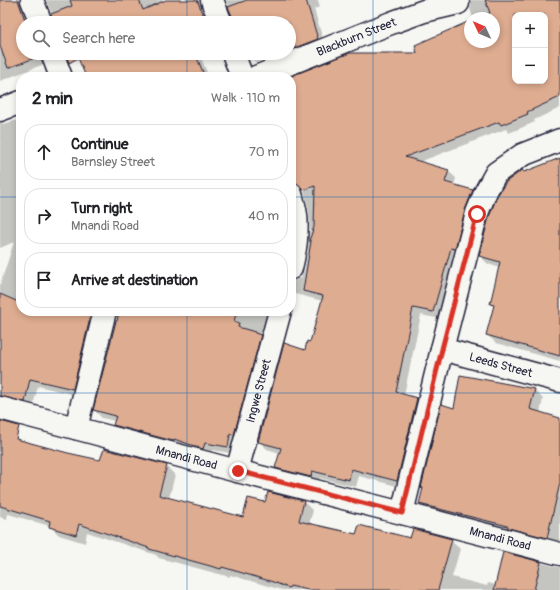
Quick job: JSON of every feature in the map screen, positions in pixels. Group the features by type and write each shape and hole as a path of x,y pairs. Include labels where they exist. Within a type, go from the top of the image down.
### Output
{"street":[{"path":"32,0 38,16"},
{"path":"212,0 218,16"},
{"name":"Blackburn Street","path":"268,72 391,23 424,11 458,3"},
{"path":"55,60 59,72"},
{"path":"236,60 240,72"},
{"path":"0,110 16,104"},
{"path":"402,513 477,214 486,191 496,173 522,155 560,140"},
{"path":"296,216 296,233"},
{"path":"76,428 104,316"},
{"name":"Ingwe Street","path":"238,471 279,316"},
{"name":"Leeds Street","path":"442,349 560,381"},
{"name":"Mnandi Road","path":"0,408 560,554"}],"building":[{"path":"0,0 18,0 24,16 16,16 16,60 29,60 8,68 0,46"},
{"path":"70,0 139,0 143,10 166,0 197,0 204,16 51,16 51,14 72,6"},
{"path":"247,0 306,0 318,39 296,47 296,16 232,16 228,7"},
{"path":"485,0 560,0 560,97 527,112 528,114 501,125 499,122 405,157 449,170 445,182 473,190 465,210 455,249 451,248 433,312 413,308 396,392 417,398 397,481 351,469 349,480 312,471 311,477 275,468 281,448 258,442 284,343 305,350 307,341 310,342 323,296 303,291 311,241 309,241 314,227 315,186 303,190 296,183 296,74 350,53 417,53 415,45 464,24 464,48 500,48 500,12 490,12"},
{"path":"79,60 198,60 203,72 84,72"},
{"path":"560,158 560,356 486,335 494,305 490,304 500,262 479,256 489,217 497,196 506,182 522,170 524,172"},
{"path":"0,294 16,301 16,316 91,316 73,389 30,379 25,402 0,396"},
{"path":"118,316 236,316 234,321 239,323 238,327 261,335 234,435 230,434 228,447 205,443 203,449 174,439 173,441 113,425 116,416 93,410"},
{"path":"460,375 535,389 530,409 560,418 560,483 547,538 508,528 508,526 419,504 423,488 421,488 441,404 454,408"},
{"path":"0,421 19,426 16,439 68,453 100,460 104,449 167,465 159,495 243,517 248,498 265,502 268,492 304,501 299,521 356,534 359,525 410,538 413,529 452,539 438,590 308,590 290,586 289,588 222,567 221,569 149,549 79,524 76,535 49,527 50,521 0,506"},
{"path":"503,552 541,562 534,590 494,590"}],"route":[{"path":"238,471 402,513 477,214"}]}
